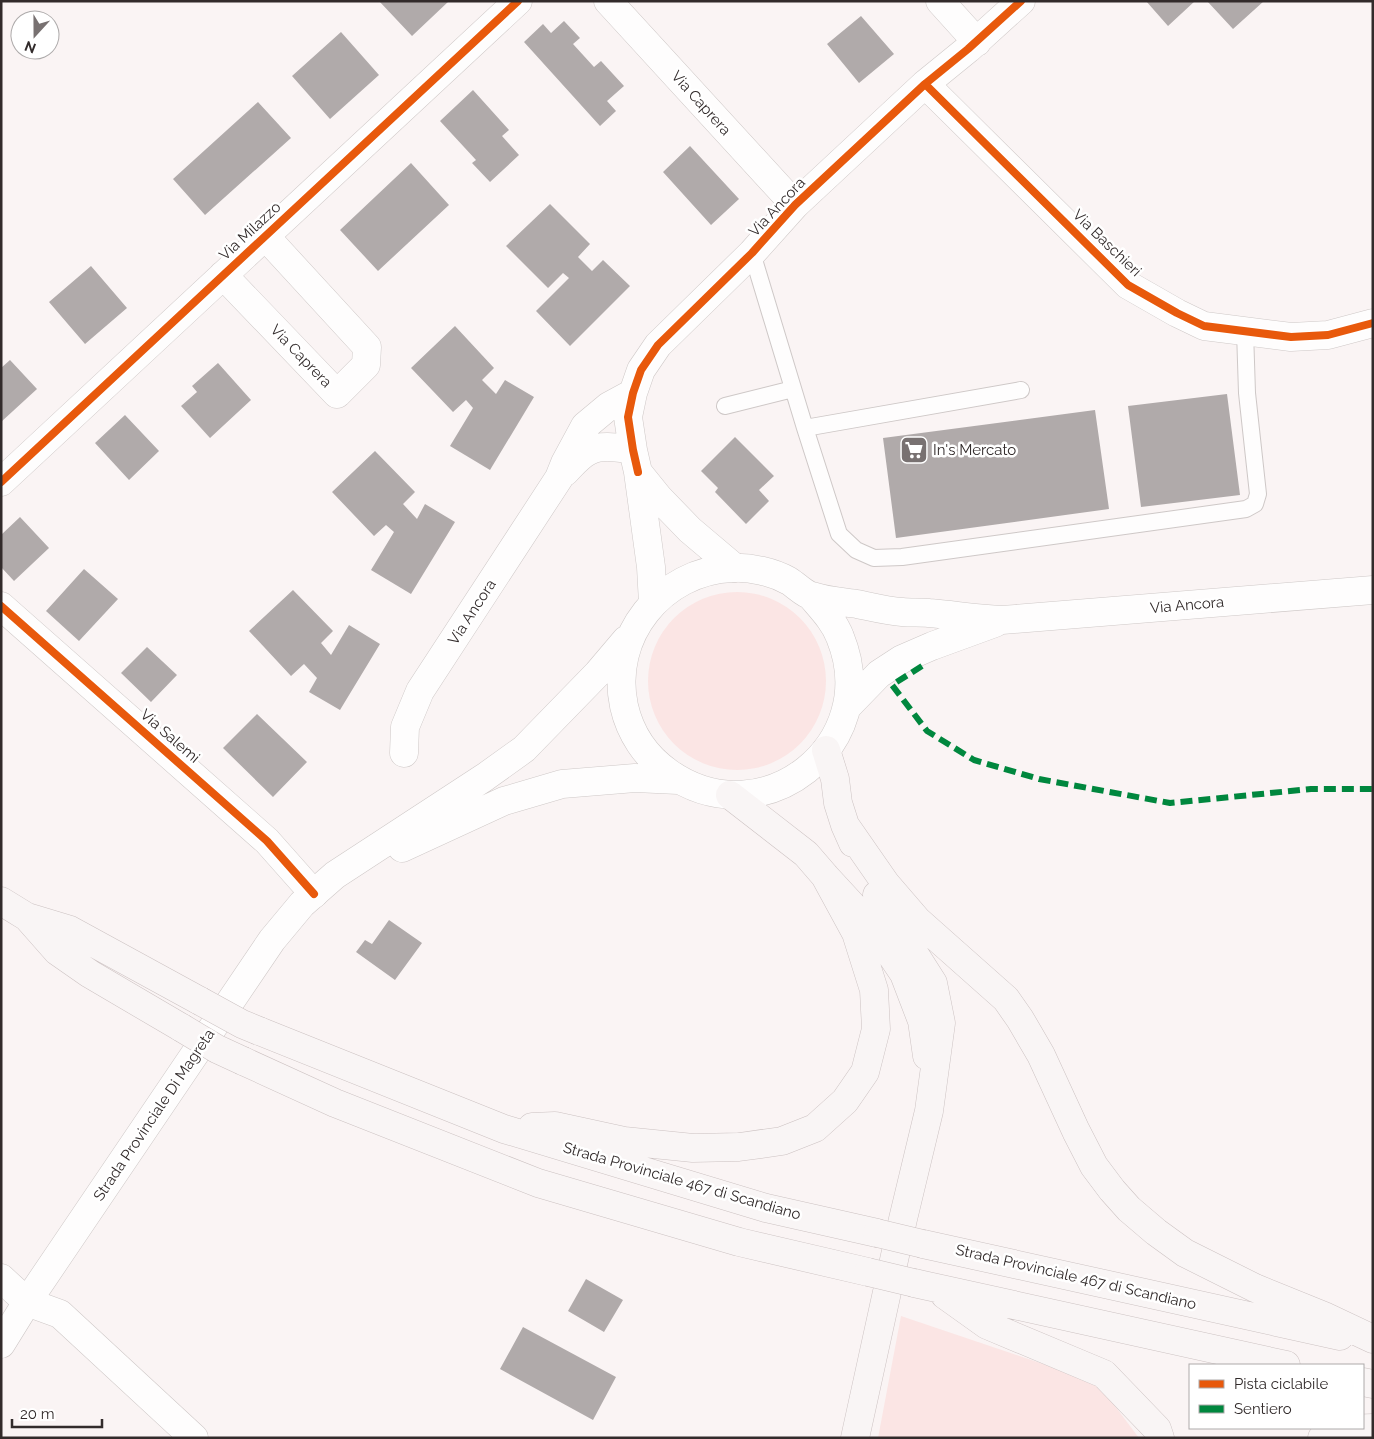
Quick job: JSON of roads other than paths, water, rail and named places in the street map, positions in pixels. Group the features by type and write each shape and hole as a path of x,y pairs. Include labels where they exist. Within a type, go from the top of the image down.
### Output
{"main road":[{"path":"826,750 835,779 838,802 845,825 875,892 933,983 941,1023 929,1111 903,1219 856,1438"},
{"path":"730,795 806,854 873,928 904,974 922,1022 932,1090"},
{"path":"845,825 886,884 917,920 1006,999 1020,1018 1041,1055 1094,1166 1129,1209 1185,1253 1255,1288 1324,1316 1373,1339"},
{"path":"504,1129 555,1126 624,1141 693,1148 739,1147 782,1142 815,1128 845,1101 865,1072 876,1029 874,990 856,933 825,876"},
{"name":"Strada Provinciale 467 di Scandiano","path":"1,901 26,917 56,951 90,974 217,1049 334,1103 538,1183 739,1242 925,1286 1281,1364"},
{"name":"Strada Provinciale 467 di Scandiano","path":"26,917 70,930 242,1024 504,1129 766,1208 1373,1344"},
{"path":"925,1286 987,1326 1104,1374 1157,1429 1160,1438"},
{"path":"1322,1438 1346,1429"}],"street":[{"name":"Via Milazzo","path":"1,482 518,1"},
{"name":"Via Caprera","path":"608,1 794,205"},
{"path":"940,1 977,42"},
{"name":"Via Ancora","path":"653,603 651,567 628,416 641,370 658,345 752,254 794,205 925,84 977,42 1021,1"},
{"name":"Via Baschieri","path":"925,84 1128,285 1177,313 1204,326 1292,337 1328,335 1373,323"},
{"name":"Via Caprera","path":"223,275 337,394 366,365 367,347 265,236"},
{"name":"Via Ancora","path":"404,753 405,726 420,691 558,478 585,426 609,406 633,393"},
{"name":"Via Ancora","path":"558,478 588,451 602,447 635,461"},
{"path":"635,461 659,498 690,530 735,568"},
{"path":"735,568 762,571 788,580 811,596 827,614 840,635 847,659 849,683 847,707 842,723 826,750 807,770 784,785 758,793 730,795 694,788 678,780 649,756 638,741 624,706 622,669 632,633 653,603 670,588 690,577 712,570 735,568"},
{"name":"Via Ancora","path":"1002,620 1373,590"},
{"path":"811,596 901,612 1002,620"},
{"name":"Via Salemi","path":"1,606 267,841 314,894"},
{"path":"847,707 879,674 902,659 1002,620"},
{"name":"Strada Provinciale Di Magreta","path":"1,1344 27,1302 272,940 302,904 335,875 485,777 524,749 598,673 632,633"},
{"path":"314,894 348,878 393,852 504,801 562,784 635,778 678,780"},
{"path":"1,1278 27,1302 60,1314 194,1438"}],"lane":[{"path":"752,254 839,534 856,550 874,558 902,557 1246,510 1255,504 1258,494 1247,393 1245,331"},
{"path":"725,406 794,389"},
{"path":"805,428 1021,390"}],"place":[{"name":"In's Mercato","path":"914,450"}]}
